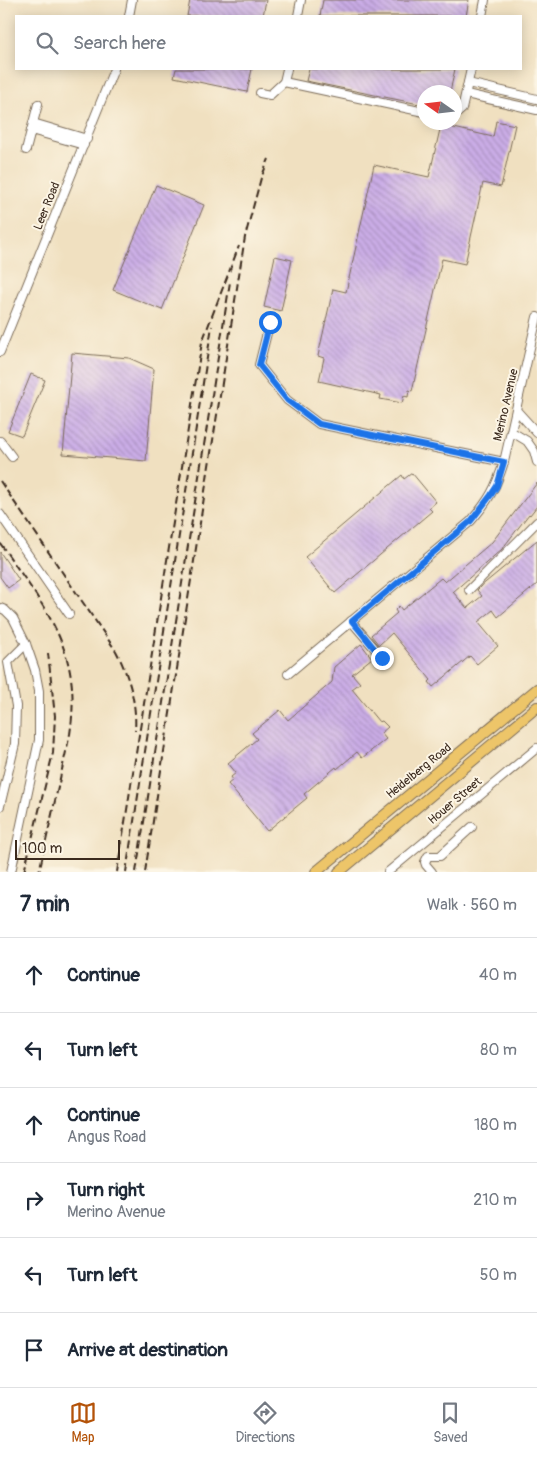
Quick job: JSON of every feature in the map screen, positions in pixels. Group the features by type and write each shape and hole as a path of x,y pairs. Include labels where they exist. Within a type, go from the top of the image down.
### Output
{"main road":[{"name":"Heidelberg Road","path":"316,872 537,689"},
{"path":"339,872 537,707"}],"street":[{"path":"129,15 132,0"},
{"path":"298,15 301,0"},
{"path":"482,15 486,0"},
{"name":"Leer Road","path":"0,352 114,70"},
{"path":"260,93 270,95 284,82 286,70"},
{"path":"462,109 471,70"},
{"path":"284,82 417,110"},
{"path":"468,83 537,99"},
{"path":"466,94 537,110"},
{"path":"26,150 38,104"},
{"path":"32,127 86,142"},
{"name":"Merino Avenue","path":"288,674 471,521 491,495 497,486 512,432 537,317"},
{"path":"270,322 259,365 287,400 319,424 504,462"},
{"path":"517,411 537,433"},
{"path":"512,432 527,441 535,452 537,462"},
{"path":"0,441 12,457"},
{"path":"0,514 69,614"},
{"path":"469,590 537,522"},
{"path":"0,608 13,618 26,644 36,670 40,691 40,740 11,872"},
{"path":"352,621 382,658"},
{"path":"0,806 15,744 16,706 4,663 26,644"},
{"name":"Houer Street","path":"388,872 537,748"},
{"path":"432,872 426,866 425,862 428,856 440,856 472,827"}],"building":[{"path":"190,0 266,0 263,15 187,15"},
{"path":"323,0 469,0 466,15 320,15"},
{"path":"176,70 252,70 247,92 174,77"},
{"path":"309,70 455,70 452,85 417,85 417,104 306,81"},
{"path":"496,121 515,125 501,187 483,183 465,264 442,259 412,391 409,390 408,397 404,396 402,403 380,399 381,395 319,381 324,358 318,356 333,289 346,292 374,165 429,177 440,130 462,130 493,137"},
{"path":"156,185 204,205 162,310 113,290"},
{"path":"275,256 292,260 281,311 264,307"},
{"path":"72,353 129,358 154,369 146,461 63,454"},
{"path":"31,374 45,380 22,436 8,431"},
{"path":"412,473 436,502 429,508 432,511 335,593 305,557 402,475 404,479"},
{"path":"537,483 537,506 502,549 453,592 467,608 482,596 477,590 480,587 537,540 537,584 498,617 493,610 478,622 498,646 477,664 470,656 433,687 429,682 431,680 392,633 379,645 371,635 397,613 395,610 399,606 402,610 441,578 445,582 492,542"},
{"path":"0,552 19,580 8,588 0,577"},
{"path":"361,644 372,658 352,674 360,683 352,689 379,722 382,721 388,727 381,733 386,739 362,758 357,752 337,769 336,767 304,794 307,798 267,831 228,784 233,780 231,777 236,773 228,763 257,739 252,733 280,710 288,720 332,682 334,667"}],"railway":[{"path":"145,872 245,237 261,178 269,159"},
{"path":"117,872 202,342 239,246"},
{"path":"136,872 230,282"},
{"path":"126,872 212,326"},
{"path":"0,481 116,651 125,670 131,690 135,710 135,731"},
{"path":"0,543 32,589 57,631 71,678 73,704 70,734 39,872"},
{"path":"24,872 53,753 55,716 48,653"}],"route":[{"path":"270,322 259,365 287,400 319,424 504,462 497,486 471,521 352,621 382,658"}]}
